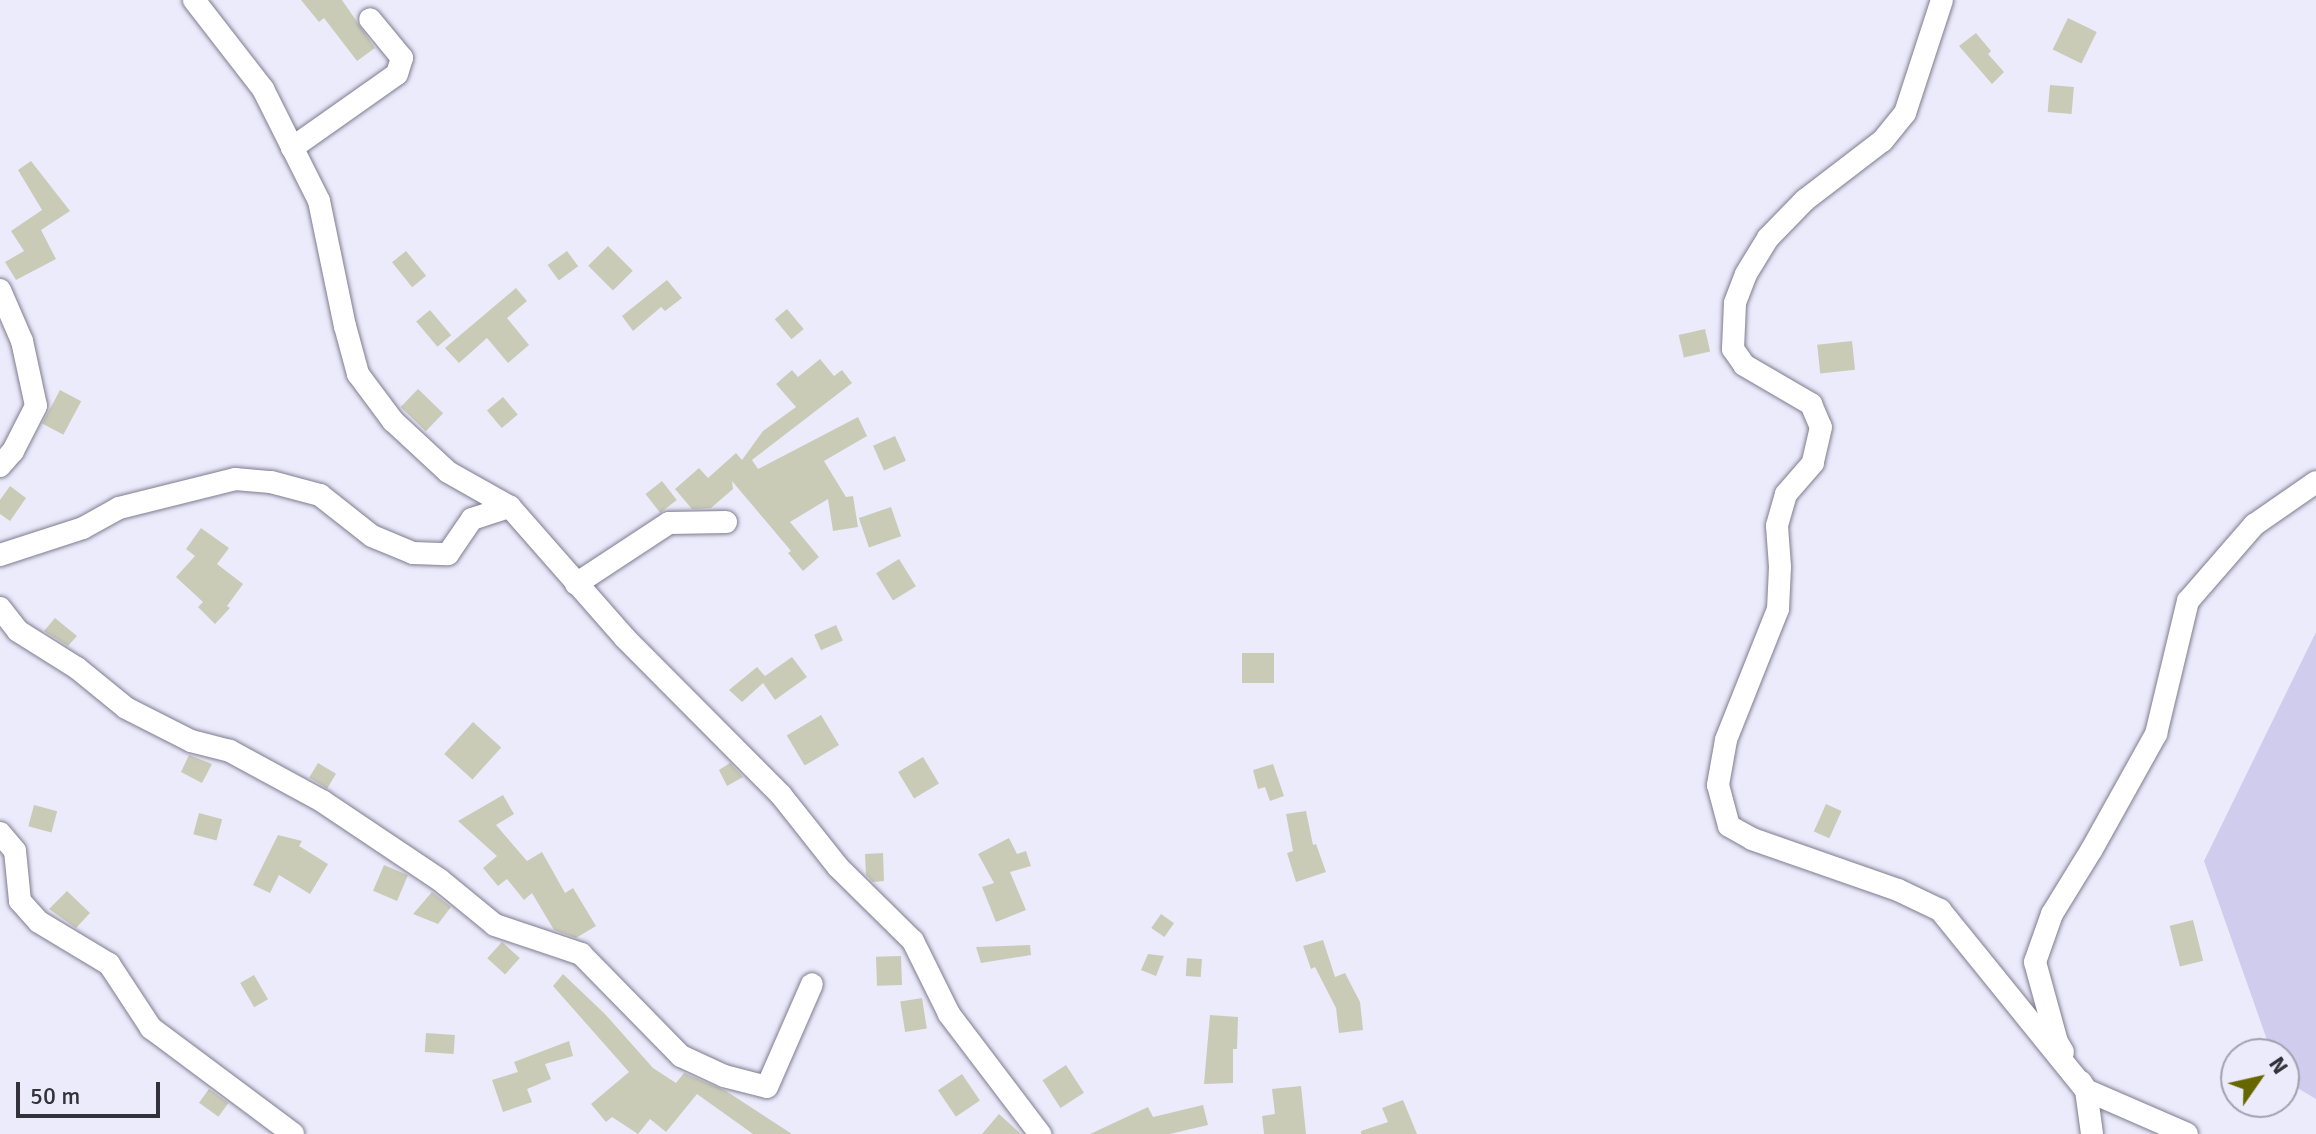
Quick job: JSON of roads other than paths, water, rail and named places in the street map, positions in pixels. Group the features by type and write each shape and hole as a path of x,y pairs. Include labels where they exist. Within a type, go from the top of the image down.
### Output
{"street":[{"path":"194,0 263,89 319,201 358,374 393,421 448,472 510,507 576,584 781,795 838,867 913,941 949,1014 1040,1134"},
{"path":"1942,0 1905,113 1882,141 1805,200 1768,238 1746,274 1735,303 1733,349 1744,365 1811,404 1821,427 1813,463 1786,494 1777,526 1780,567 1778,609 1726,740 1718,785 1729,826 1752,839 1898,890 1940,910 2086,1090 2187,1134"},
{"path":"292,148 397,74 402,58 370,19"},
{"path":"0,290 22,341 36,406 13,451 0,466"},
{"path":"0,555 83,528 119,508 235,479 271,482 320,495 372,536 413,553 448,554 472,519 510,507"},
{"path":"2092,1134 2086,1090 2057,1042 2035,962 2052,914 2156,734 2188,601 2254,525 2316,482"},
{"path":"576,584 669,523 726,522"},
{"path":"0,608 18,631 77,668 126,708 191,741 230,751 322,801 440,880 495,925 581,954 681,1056 724,1076 767,1087 812,984"},
{"path":"0,833 15,851 20,901 39,922 109,964 151,1028 293,1134"}]}
